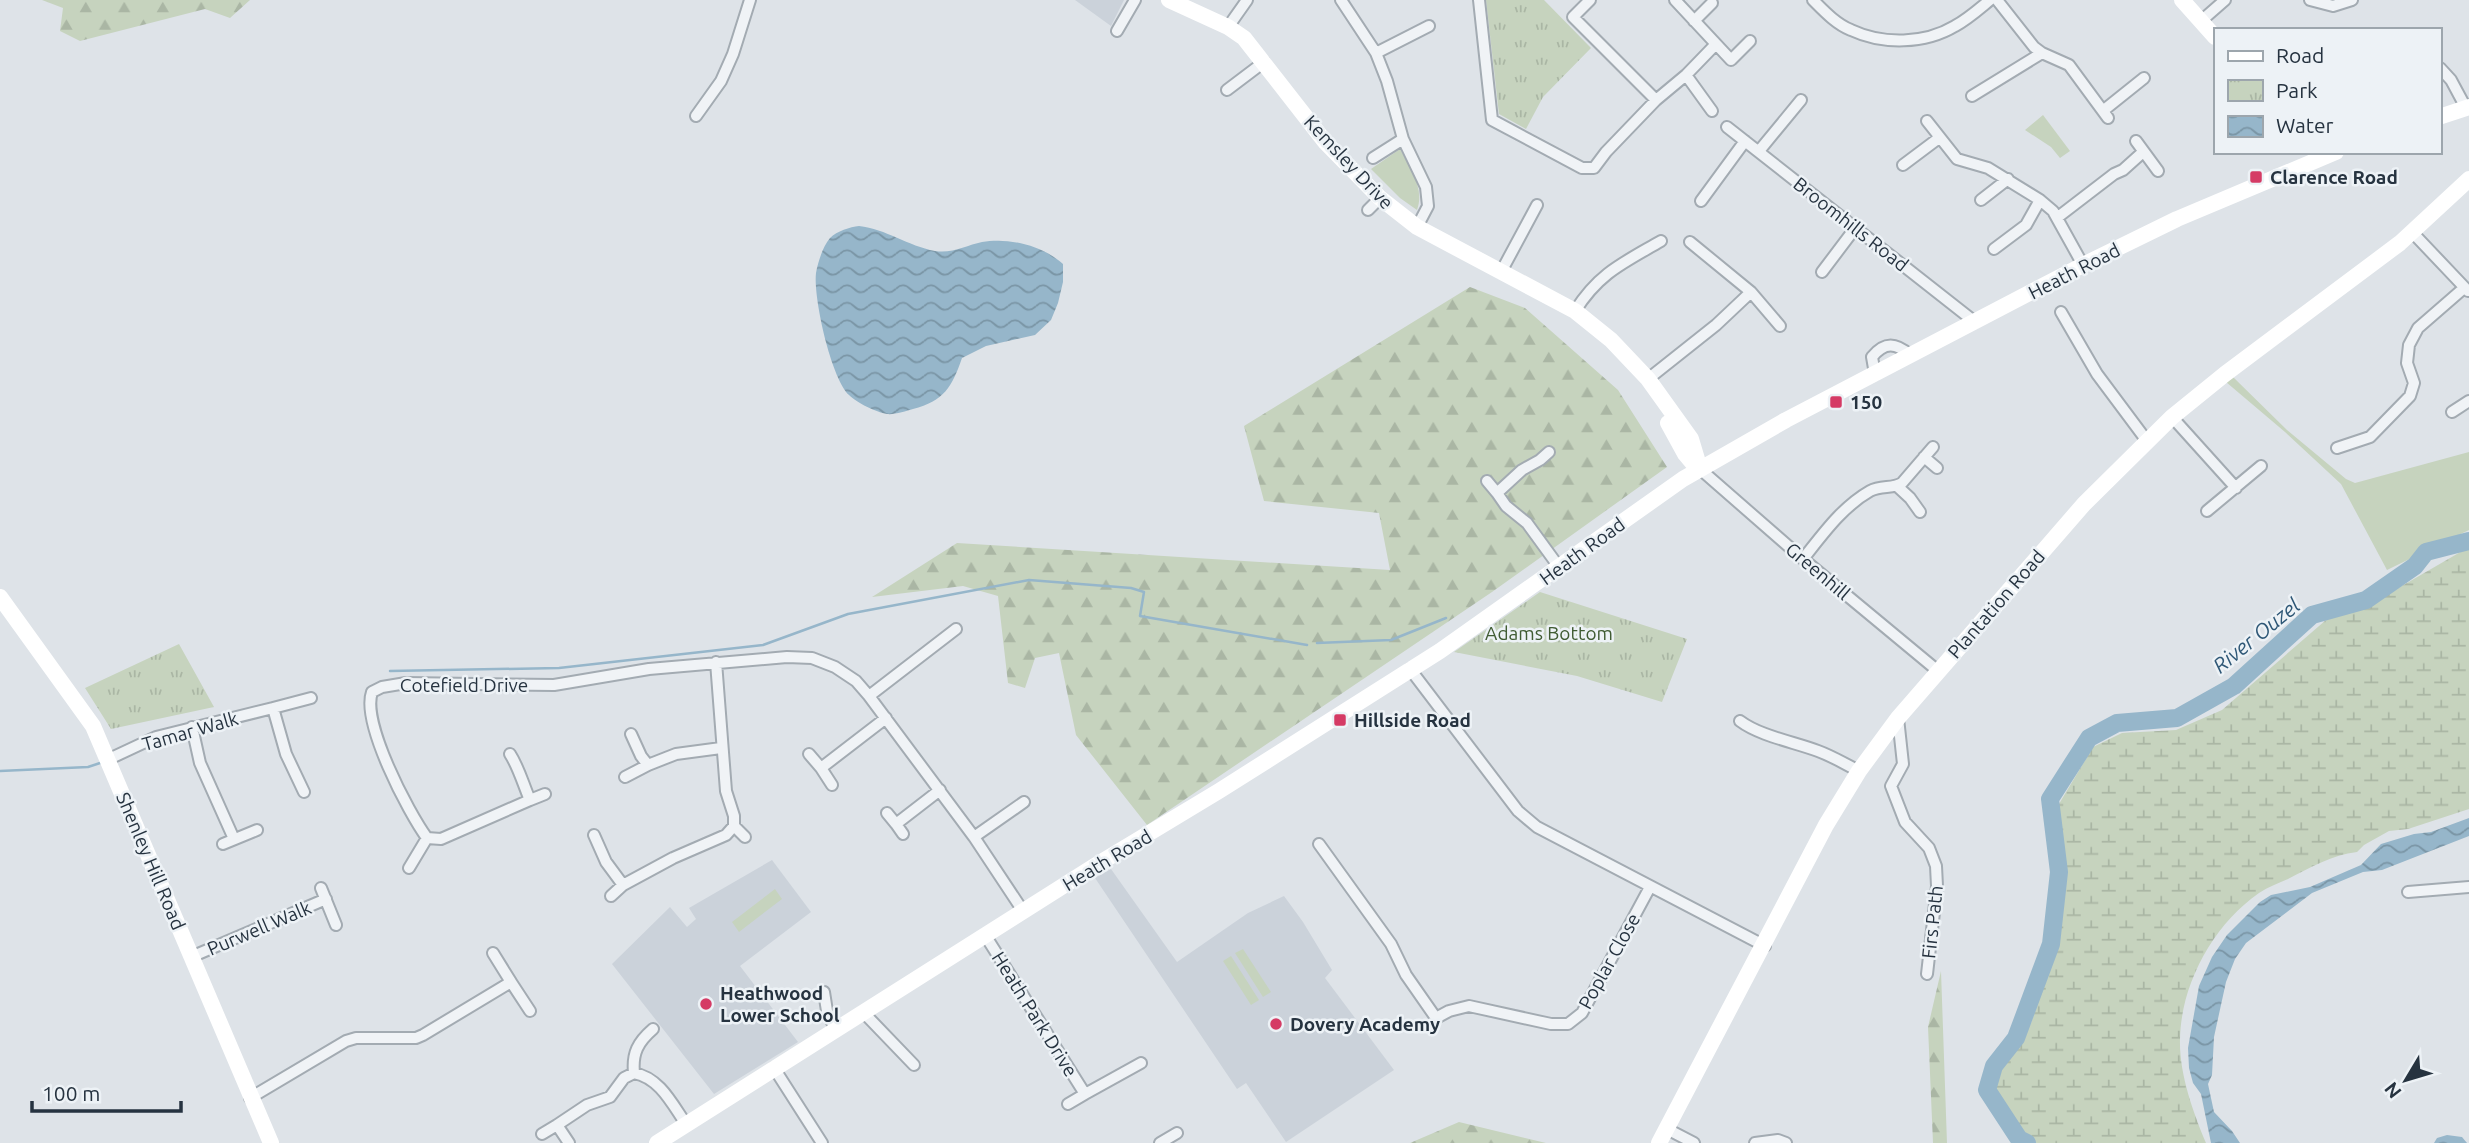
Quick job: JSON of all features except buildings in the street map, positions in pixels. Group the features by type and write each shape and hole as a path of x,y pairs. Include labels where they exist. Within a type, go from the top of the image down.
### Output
{"street":[{"path":"696,116 721,81 733,54 750,0"},
{"path":"1116,31 1135,0"},
{"name":"Kemsley Drive","path":"1169,0 1228,27 1244,38 1326,143 1380,198 1417,227 1575,311 1611,340 1648,379 1685,454 1700,469"},
{"path":"1228,27 1247,0"},
{"path":"1341,0 1376,53 1387,81 1403,139 1426,187 1428,206 1417,227"},
{"path":"1479,0 1492,120 1582,167 1594,168 1656,100 1686,75 1716,44"},
{"path":"1590,0 1573,17 1656,100"},
{"path":"1675,0 1731,60 1749,41"},
{"path":"1813,0 1832,19 1850,30 1877,38 1906,41 1934,36 1956,26 1990,0"},
{"path":"1997,0 2034,47 2069,65 2106,114 2144,78"},
{"path":"2182,0 2214,36"},
{"path":"2201,21 2225,0"},
{"path":"2310,0 2333,6 2352,0"},
{"path":"1694,21 1712,3"},
{"path":"1376,53 1429,26"},
{"path":"1972,96 2042,53"},
{"path":"1227,90 1264,62"},
{"path":"2441,69 2468,107 2441,116"},
{"path":"1686,75 1712,111"},
{"path":"1759,151 1801,100"},
{"path":"1927,121 1957,159 1988,168 2040,200 2058,217 2083,265"},
{"name":"Broomhills Road","path":"1727,127 1975,322"},
{"path":"1903,165 1939,138"},
{"path":"1373,158 1403,139"},
{"path":"1701,201 1745,141"},
{"path":"2136,141 2158,171"},
{"path":"2058,217 2123,170 2143,152"},
{"name":"Heath Road","path":"657,1143 1440,651 1656,497 1700,469 2083,265 2318,155"},
{"path":"1981,200 2008,179"},
{"name":"Plantation Road","path":"1663,1136 1765,946 1826,825 1858,771 1898,718 2084,504 2172,417 2412,232 2469,179"},
{"path":"1368,210 1380,198"},
{"path":"1994,249 2026,225 2040,200"},
{"path":"1501,272 1537,205"},
{"path":"1822,272 1856,227"},
{"path":"2337,448 2351,441 2370,437 2410,397 2414,383 2407,363 2409,345 2418,328 2466,290 2412,232"},
{"path":"1575,311 1591,288 1611,269 1661,242"},
{"path":"1690,242 1751,292 1780,326"},
{"path":"1648,379 1716,325 1751,292"},
{"path":"2061,312 2097,374 2147,441"},
{"path":"2452,412 2469,401"},
{"path":"2172,417 2235,488"},
{"path":"1897,486 1933,447"},
{"path":"1496,493 1522,470 1549,452"},
{"path":"1924,457 1937,468"},
{"path":"2207,511 2261,466"},
{"name":"Greenhill","path":"1700,469 1938,671"},
{"path":"1487,481 1506,506 1527,523 1559,567"},
{"path":"1803,559 1840,514 1872,490 1897,486 1920,512"},
{"name":"Shenley Hill Road","path":"0,597 93,726 271,1143"},
{"path":"869,696 957,629"},
{"name":"Cotefield Drive","path":"427,838 392,777 376,734 369,699 372,692 406,683 554,685 649,669 787,657 812,658 835,667 856,681 869,696 974,837 1023,911"},
{"path":"611,896 623,885 673,858 726,835 734,826 734,816 726,791 721,748 716,662"},
{"path":"1410,669 1518,811 1538,827 1765,946"},
{"name":"Tamar Walk","path":"109,760 156,737 311,698"},
{"path":"273,708 286,754 304,792"},
{"path":"821,768 886,718"},
{"name":"Firs Path","path":"1898,718 1903,764 1891,786 1905,822 1929,848 1936,866 1937,886 1927,974"},
{"path":"1740,721 1752,730 1823,753 1858,771"},
{"path":"192,727 200,763 234,839"},
{"path":"631,734 648,765"},
{"path":"625,777 676,754 721,748"},
{"path":"510,754 530,800"},
{"path":"809,754 832,785"},
{"path":"887,813 900,829 940,790"},
{"path":"409,868 427,838 441,839 545,794"},
{"path":"974,837 1024,802"},
{"path":"734,826 745,837"},
{"path":"223,844 257,830"},
{"path":"594,835 606,862 623,885"},
{"name":"Poplar Close","path":"1319,844 1391,944 1432,1020 1449,1011 1469,1006 1551,1024 1568,1024 1582,1013 1650,887"},
{"path":"2408,892 2469,887"},
{"name":"Purwell Walk","path":"321,888 336,925"},
{"name":"Purwell Walk","path":"191,957 326,899"},
{"name":"Heath Park Drive","path":"985,935 1085,1094"},
{"path":"493,953 530,1011"},
{"path":"250,1098 346,1041 356,1038 416,1038 424,1035 511,982"},
{"path":"824,992 827,1011 835,1029"},
{"path":"863,1012 914,1065"},
{"path":"634,1073 633,1060 637,1046 653,1029"},
{"name":"Heath Park Drive","path":"1068,1104 1141,1063"},
{"path":"774,1068 822,1143"},
{"path":"542,1134 587,1105 610,1097 624,1078 634,1073 655,1080 687,1124"},
{"path":"557,1125 569,1143"},
{"path":"1160,1143 1177,1133"},
{"path":"1663,1136 1695,1143"},
{"path":"1755,1143 1778,1140 1786,1143"}],"shaded area":[{"path":"1075,0 1124,0 1111,26"},
{"name":"Heathwood Lower School","path":"772,860 811,912 740,966 798,1042 714,1094 612,964 670,907 687,927 696,919 689,908"},
{"name":"Dovery Academy","path":"1111,869 1177,962 1248,913 1284,896 1332,970 1325,978 1394,1070 1286,1142 1246,1083 1237,1089 1095,878"}],"green space":[{"path":"42,0 250,0 230,18 205,9 80,41 60,31 63,8"},
{"path":"1486,0 1544,0 1591,48 1543,97 1526,129 1499,114"},
{"path":"2043,115 2070,151 2060,158 2051,147 2025,130"},
{"path":"1400,149 1418,186 1417,210 1400,198 1371,169"},
{"path":"1470,287 1525,308 1618,390 1667,467 1492,592 1147,825 1076,735 1059,653 1035,658 1025,688 1008,683 998,596 963,586 872,597 957,543 1390,570 1379,513 1264,501 1244,426"},
{"path":"2233,377 2287,430 2346,479 2355,483 2469,452 2469,530 2387,570 2341,484 2226,382"},
{"path":"2469,547 2469,809 2408,829 2389,831 2357,852 2313,866 2259,893 2227,922 2214,939 2193,977 2186,997 2180,1039 2184,1079 2206,1143 2034,1143 2022,1136 1991,1087 2031,1023 2057,945 2063,874 2059,804 2093,747 2122,733 2176,730 2222,710 2326,620 2369,605"},
{"name":"Adams Bottom","path":"1540,592 1687,639 1662,702 1577,676 1454,652"},
{"path":"179,644 214,707 111,729 85,688"},
{"path":"775,889 782,899 739,932 732,922"},
{"path":"1243,949 1271,992 1263,997 1235,953"},
{"path":"1231,956 1259,1000 1251,1005 1223,961"},
{"path":"1941,971 1947,1143 1933,1143 1928,1027"},
{"path":"1459,1122 1546,1143 1410,1143"}],"water":[{"path":"859,226 878,230 935,251 1003,241 1025,244 1046,252 1063,264 1063,282 1051,320 1035,335 986,346 962,358 950,385 939,397 924,406 893,414 867,407 849,395 836,372 825,337 816,284 818,264 827,241 840,231"},
{"path":"2469,818 2469,836 2382,870 2363,872 2312,893 2246,943 2235,959 2226,982 2214,1037 2212,1075 2208,1084 2214,1112 2240,1143 2211,1143 2201,1094 2193,1083 2189,1068 2188,1048 2199,986 2212,957 2227,935 2260,902 2271,895 2310,887 2361,865 2381,844 2431,832"},
{"path":"2447,1135 2462,1137 2467,1143 2434,1143 2437,1138"}],"waterway":[{"name":"River Ouzel","path":"2027,1143 2019,1139 1987,1090 1994,1066 2016,1038 2051,944 2059,872 2050,799 2089,738 2117,723 2177,718 2234,686 2312,615 2366,600 2415,566 2426,552 2469,541"},
{"path":"390,671 559,668 763,645 848,614 1029,580 1131,588 1144,592 1140,616 1307,645"},
{"path":"1317,643 1391,640 1446,618"},
{"path":"0,771 88,767 100,763"}],"place":[{"name":"Clarence Road","path":"2256,177"},
{"name":"150","path":"1836,402"},
{"name":"Hillside Road","path":"1340,720"},
{"name":"Heathwood Lower School","path":"706,1004"},
{"name":"Dovery Academy","path":"1276,1024"}]}
